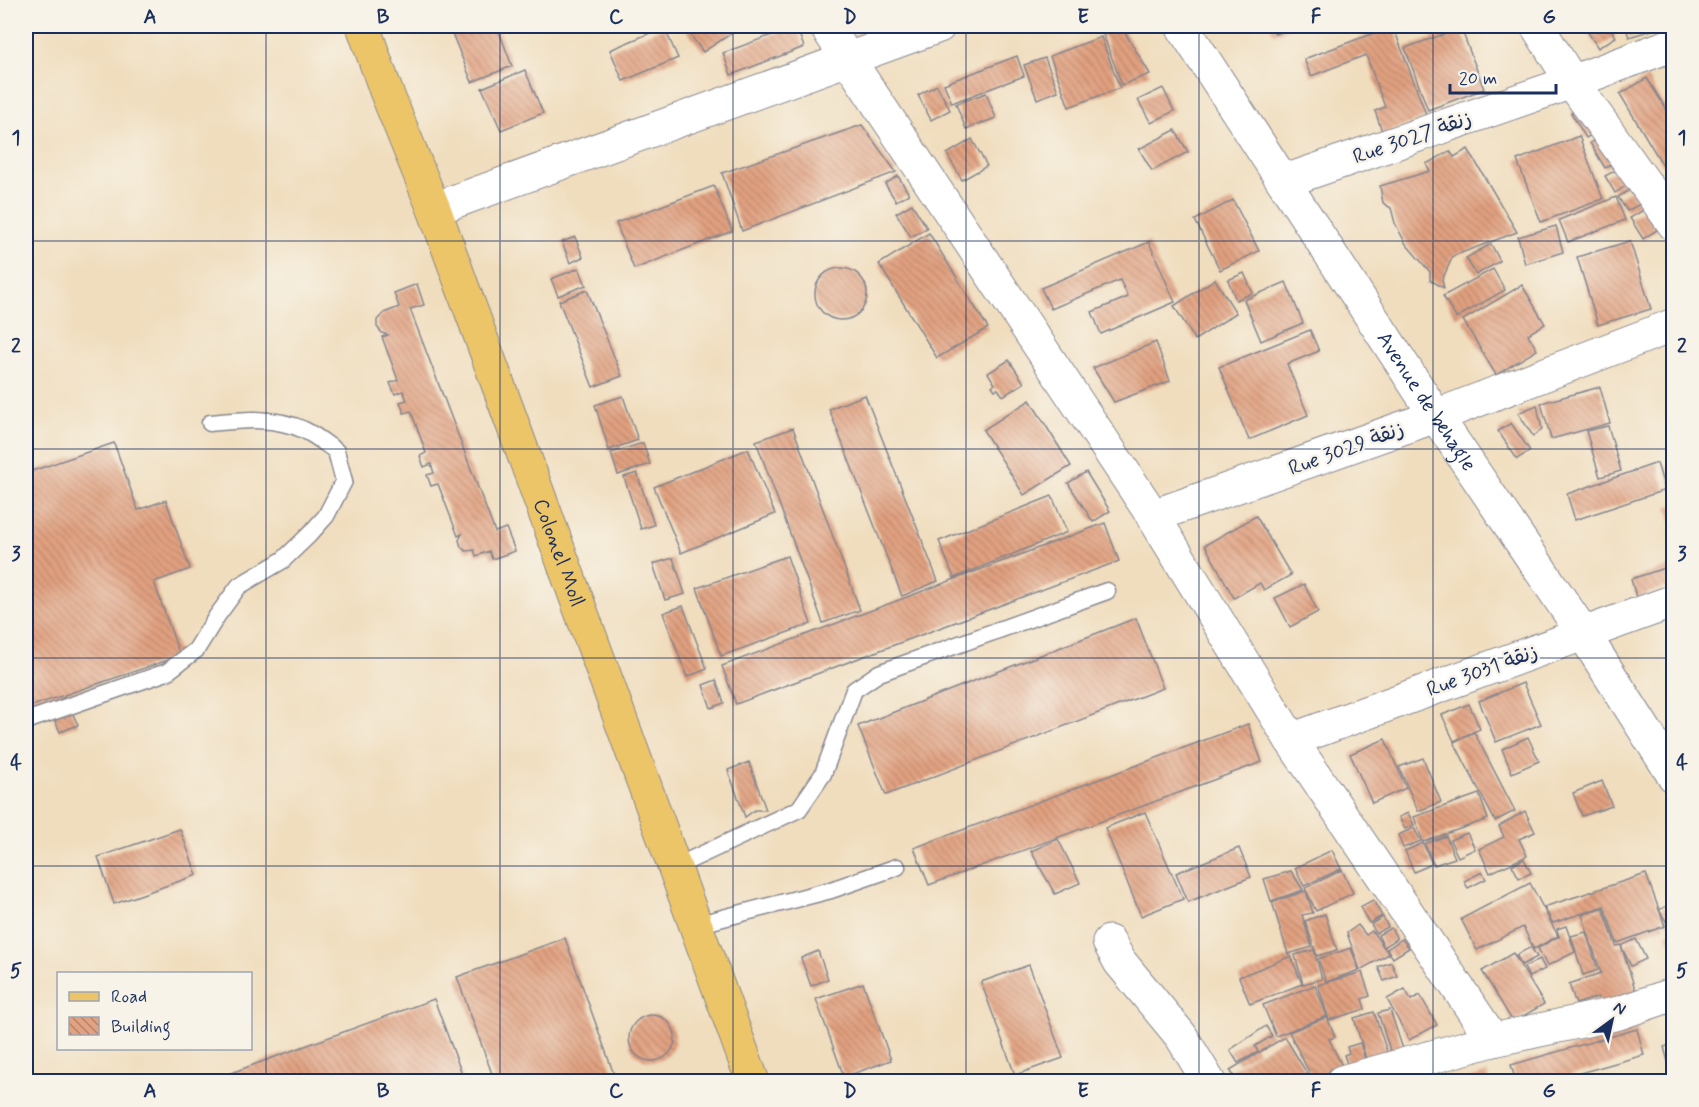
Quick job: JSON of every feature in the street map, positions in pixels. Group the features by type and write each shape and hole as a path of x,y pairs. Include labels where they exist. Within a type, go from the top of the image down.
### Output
{"main road":[{"name":"Colonel Moll","path":"363,26 386,91 434,209 753,1082"}],"street":[{"path":"826,26 1153,516 1291,740 1493,1040"},
{"path":"434,209 939,26"},
{"name":"Avenue de behagle","path":"1182,26 1436,416 1583,633 1674,776"},
{"path":"1537,26 1572,82 1674,224"},
{"name":"Rue 3027 زنقة","path":"1285,181 1572,82 1674,44"},
{"name":"Rue 3029 زنقة","path":"1153,516 1436,416 1674,325"},
{"name":"Rue 3031 زنقة","path":"1291,740 1674,601"},
{"path":"1109,942 1120,963 1181,1036 1209,1082"},
{"path":"1342,1082 1493,1040 1619,1013 1674,994"}],"lane":[{"path":"26,721 167,672 196,650 239,586 283,560 326,516 344,481 336,451 304,430 277,422 246,420 210,423"},
{"path":"675,867 799,809 823,774 855,690 879,673 1107,591"},
{"path":"696,925 831,890 897,867"}],"building":[{"path":"449,26 497,26 512,66 472,82"},
{"path":"684,26 743,26 703,52"},
{"path":"796,26 804,47 731,75 723,53"},
{"path":"1108,26 1121,26 1150,74 1122,85 1101,29"},
{"path":"1269,26 1295,26 1275,34"},
{"path":"1393,26 1427,117 1383,134 1375,111 1385,107 1366,55 1311,76 1304,59"},
{"path":"1584,26 1609,26 1616,37 1598,48"},
{"path":"1625,26 1651,26 1652,30 1629,37"},
{"path":"664,27 678,58 623,81 610,50"},
{"path":"1461,28 1484,89 1428,110 1405,48"},
{"path":"1101,37 1120,88 1069,107 1050,56"},
{"path":"1017,56 1024,76 952,103 944,84"},
{"path":"1045,58 1058,91 1037,99 1024,65"},
{"path":"525,70 543,113 501,130 482,88"},
{"path":"1647,78 1674,122 1674,184 1620,94"},
{"path":"937,85 950,110 931,120 918,95"},
{"path":"1163,88 1174,111 1151,123 1138,100"},
{"path":"986,93 996,118 966,129 956,104"},
{"path":"1584,105 1600,130 1586,138 1571,113"},
{"path":"862,125 896,172 742,231 722,173"},
{"path":"1175,130 1188,152 1152,171 1139,149"},
{"path":"1579,136 1603,199 1541,222 1517,160"},
{"path":"1601,136 1616,162 1605,168 1590,143"},
{"path":"972,139 987,166 962,180 947,154"},
{"path":"1468,149 1517,232 1453,256 1442,280 1444,288 1430,280 1430,272 1406,244 1395,223 1391,208 1383,203 1380,186 1430,171 1426,164 1450,151 1454,157"},
{"path":"1618,169 1627,185 1615,193 1605,176"},
{"path":"898,176 909,194 896,201 885,184"},
{"path":"714,186 732,231 634,269 616,223"},
{"path":"1631,189 1640,204 1627,211 1618,197"},
{"path":"1616,197 1625,220 1568,242 1559,220"},
{"path":"1233,200 1259,251 1220,270 1195,220"},
{"path":"912,204 927,228 911,237 896,213"},
{"path":"1645,209 1657,230 1643,239 1630,218"},
{"path":"1556,226 1563,252 1525,264 1518,237"},
{"path":"929,233 988,328 937,358 879,264"},
{"path":"575,237 583,257 570,263 562,242"},
{"path":"1630,241 1651,309 1598,325 1577,257"},
{"path":"1149,242 1175,302 1101,334 1092,312 1128,297 1120,280 1051,309 1041,288"},
{"path":"1491,244 1500,261 1476,275 1466,258"},
{"path":"579,268 586,285 558,296 551,279"},
{"path":"836,268 846,268 860,275 867,294 860,313 846,320 836,320 826,316 819,309 815,299 815,289 819,279 826,272"},
{"path":"1493,269 1505,290 1456,318 1443,296"},
{"path":"1244,273 1253,293 1236,300 1228,280"},
{"path":"1215,279 1236,313 1195,340 1174,306"},
{"path":"1286,282 1303,323 1261,341 1244,300"},
{"path":"417,284 424,305 410,309 495,532 506,528 515,551 492,559 489,551 476,556 474,550 466,551 461,547 459,540 462,534 458,536 438,484 431,486 427,475 434,473 431,464 424,467 420,456 426,453 411,411 404,413 400,402 407,400 403,391 395,394 390,383 398,380 382,337 388,335 382,333 377,327 377,320 384,313 399,307 394,293"},
{"path":"1522,285 1545,324 1528,334 1537,350 1496,375 1463,320"},
{"path":"587,290 622,376 593,387 559,301"},
{"path":"1310,330 1319,351 1287,364 1308,415 1249,440 1219,367"},
{"path":"1156,342 1170,381 1114,402 1093,368"},
{"path":"1009,360 1024,383 1003,396 998,389 995,390 992,386 995,384 988,373"},
{"path":"1600,387 1610,423 1551,439 1541,403"},
{"path":"865,395 938,581 902,596 829,409"},
{"path":"623,396 638,440 609,450 595,405"},
{"path":"1030,400 1071,466 1024,495 983,430"},
{"path":"1537,405 1542,430 1533,436 1518,413"},
{"path":"1511,423 1530,451 1517,459 1498,431"},
{"path":"1608,426 1621,471 1600,477 1586,431"},
{"path":"793,428 860,610 823,623 756,441"},
{"path":"114,443 138,510 166,500 190,569 154,582 180,656 26,708 26,473"},
{"path":"643,443 650,464 618,475 611,453"},
{"path":"748,449 775,514 681,553 654,487"},
{"path":"1657,463 1665,490 1575,520 1567,494"},
{"path":"1674,463 1674,483 1670,484 1664,466"},
{"path":"1086,472 1110,511 1093,522 1068,483"},
{"path":"637,473 654,525 641,529 624,477"},
{"path":"1052,496 1067,532 954,578 939,541"},
{"path":"1674,504 1674,526 1673,526 1667,507"},
{"path":"1256,516 1291,575 1264,590 1260,583 1234,598 1205,545"},
{"path":"1105,523 1119,561 736,704 722,666"},
{"path":"787,556 811,624 721,656 697,588"},
{"path":"673,558 685,594 665,600 653,564"},
{"path":"1674,565 1674,585 1636,597 1631,579"},
{"path":"1304,584 1318,612 1290,627 1275,598"},
{"path":"683,606 707,669 687,677 663,613"},
{"path":"1136,618 1163,688 886,795 858,726"},
{"path":"716,680 724,703 711,708 703,685"},
{"path":"1523,683 1541,724 1496,742 1479,701"},
{"path":"65,697 78,725 60,732 48,705"},
{"path":"1469,704 1480,729 1454,741 1442,715"},
{"path":"1248,724 1262,762 929,885 914,848"},
{"path":"1474,732 1515,811 1495,821 1454,742"},
{"path":"1528,737 1539,761 1512,773 1502,749"},
{"path":"1385,739 1406,788 1372,803 1350,754"},
{"path":"1423,758 1441,802 1418,811 1399,767"},
{"path":"749,762 766,810 755,810 745,817 728,770"},
{"path":"1602,781 1612,806 1582,816 1573,793"},
{"path":"1479,794 1488,819 1423,842 1414,817"},
{"path":"1525,811 1535,832 1519,839 1527,856 1490,873 1479,849 1504,837 1499,826"},
{"path":"1145,812 1183,899 1141,916 1105,828"},
{"path":"1408,813 1414,825 1405,829 1399,817"},
{"path":"1414,828 1421,841 1403,848 1398,835"},
{"path":"180,829 197,875 114,904 98,857"},
{"path":"1467,833 1475,849 1458,857 1450,840"},
{"path":"1446,836 1455,858 1434,865 1425,844"},
{"path":"1058,839 1080,883 1055,894 1031,851"},
{"path":"1423,843 1432,864 1414,872 1405,851"},
{"path":"1239,848 1251,877 1188,902 1176,873"},
{"path":"1332,850 1341,869 1304,886 1295,868"},
{"path":"1524,859 1531,873 1519,878 1512,865"},
{"path":"1342,870 1353,893 1316,911 1305,888"},
{"path":"1291,871 1303,890 1271,901 1264,879"},
{"path":"1482,872 1486,879 1468,888 1464,881"},
{"path":"1646,874 1665,926 1617,943 1604,906 1553,923 1544,907"},
{"path":"1530,883 1558,936 1534,949 1523,927 1477,950 1461,919"},
{"path":"1306,891 1313,913 1302,915 1312,947 1288,954 1272,902"},
{"path":"1373,900 1382,916 1369,923 1360,907"},
{"path":"1674,902 1674,927 1671,929 1659,910"},
{"path":"1603,908 1616,946 1621,945 1637,995 1600,1007 1598,997 1576,1004 1569,984 1601,973 1582,915"},
{"path":"1325,914 1337,950 1317,956 1305,921"},
{"path":"1383,917 1388,927 1376,933 1371,924"},
{"path":"1358,925 1366,935 1372,931 1389,954 1360,970 1347,933"},
{"path":"1566,926 1575,952 1547,966 1538,948 1559,936 1557,929"},
{"path":"1391,928 1397,939 1384,947 1378,935"},
{"path":"1674,930 1674,947 1666,934"},
{"path":"1586,932 1598,970 1583,975 1571,936"},
{"path":"565,938 616,1080 636,1078 643,1082 495,1082 457,977"},
{"path":"1402,939 1409,948 1393,958 1387,949"},
{"path":"1636,939 1646,959 1631,966 1621,946"},
{"path":"1531,947 1537,957 1522,965 1516,955"},
{"path":"1351,948 1359,970 1326,982 1318,959"},
{"path":"1314,950 1322,979 1303,984 1295,955"},
{"path":"818,951 828,979 811,986 801,958"},
{"path":"1513,953 1544,1004 1513,1022 1482,971"},
{"path":"1291,956 1302,984 1250,1004 1239,977"},
{"path":"1540,959 1545,969 1529,977 1524,967"},
{"path":"1391,962 1397,976 1384,981 1378,967"},
{"path":"1029,965 1063,1058 1015,1075 981,982"},
{"path":"1362,972 1370,996 1362,999 1365,1009 1329,1020 1318,985"},
{"path":"863,983 891,1060 844,1077 816,999"},
{"path":"1315,985 1327,1016 1276,1036 1263,1005"},
{"path":"1405,989 1411,1000 1420,995 1437,1025 1409,1040 1387,999"},
{"path":"434,999 465,1082 221,1082 220,1077"},
{"path":"1390,1010 1403,1049 1391,1053 1378,1013"},
{"path":"1374,1012 1388,1055 1367,1062 1354,1018"},
{"path":"652,1015 661,1016 669,1021 674,1029 674,1047 669,1055 661,1060 652,1061 643,1060 635,1055 630,1047 629,1038 630,1029 635,1021 643,1016"},
{"path":"1327,1017 1335,1037 1329,1039 1343,1068 1314,1082 1289,1032"},
{"path":"1266,1026 1272,1036 1255,1046 1258,1052 1238,1063 1230,1050"},
{"path":"1637,1029 1644,1055 1548,1082 1516,1082 1511,1065"},
{"path":"1285,1037 1308,1075 1297,1082 1237,1082 1230,1070"},
{"path":"1360,1043 1366,1062 1348,1067 1344,1055 1349,1053 1347,1047"},
{"path":"1674,1044 1674,1068 1670,1069 1664,1047"},
{"path":"1487,1073 1490,1082 1463,1082 1463,1081"}]}
